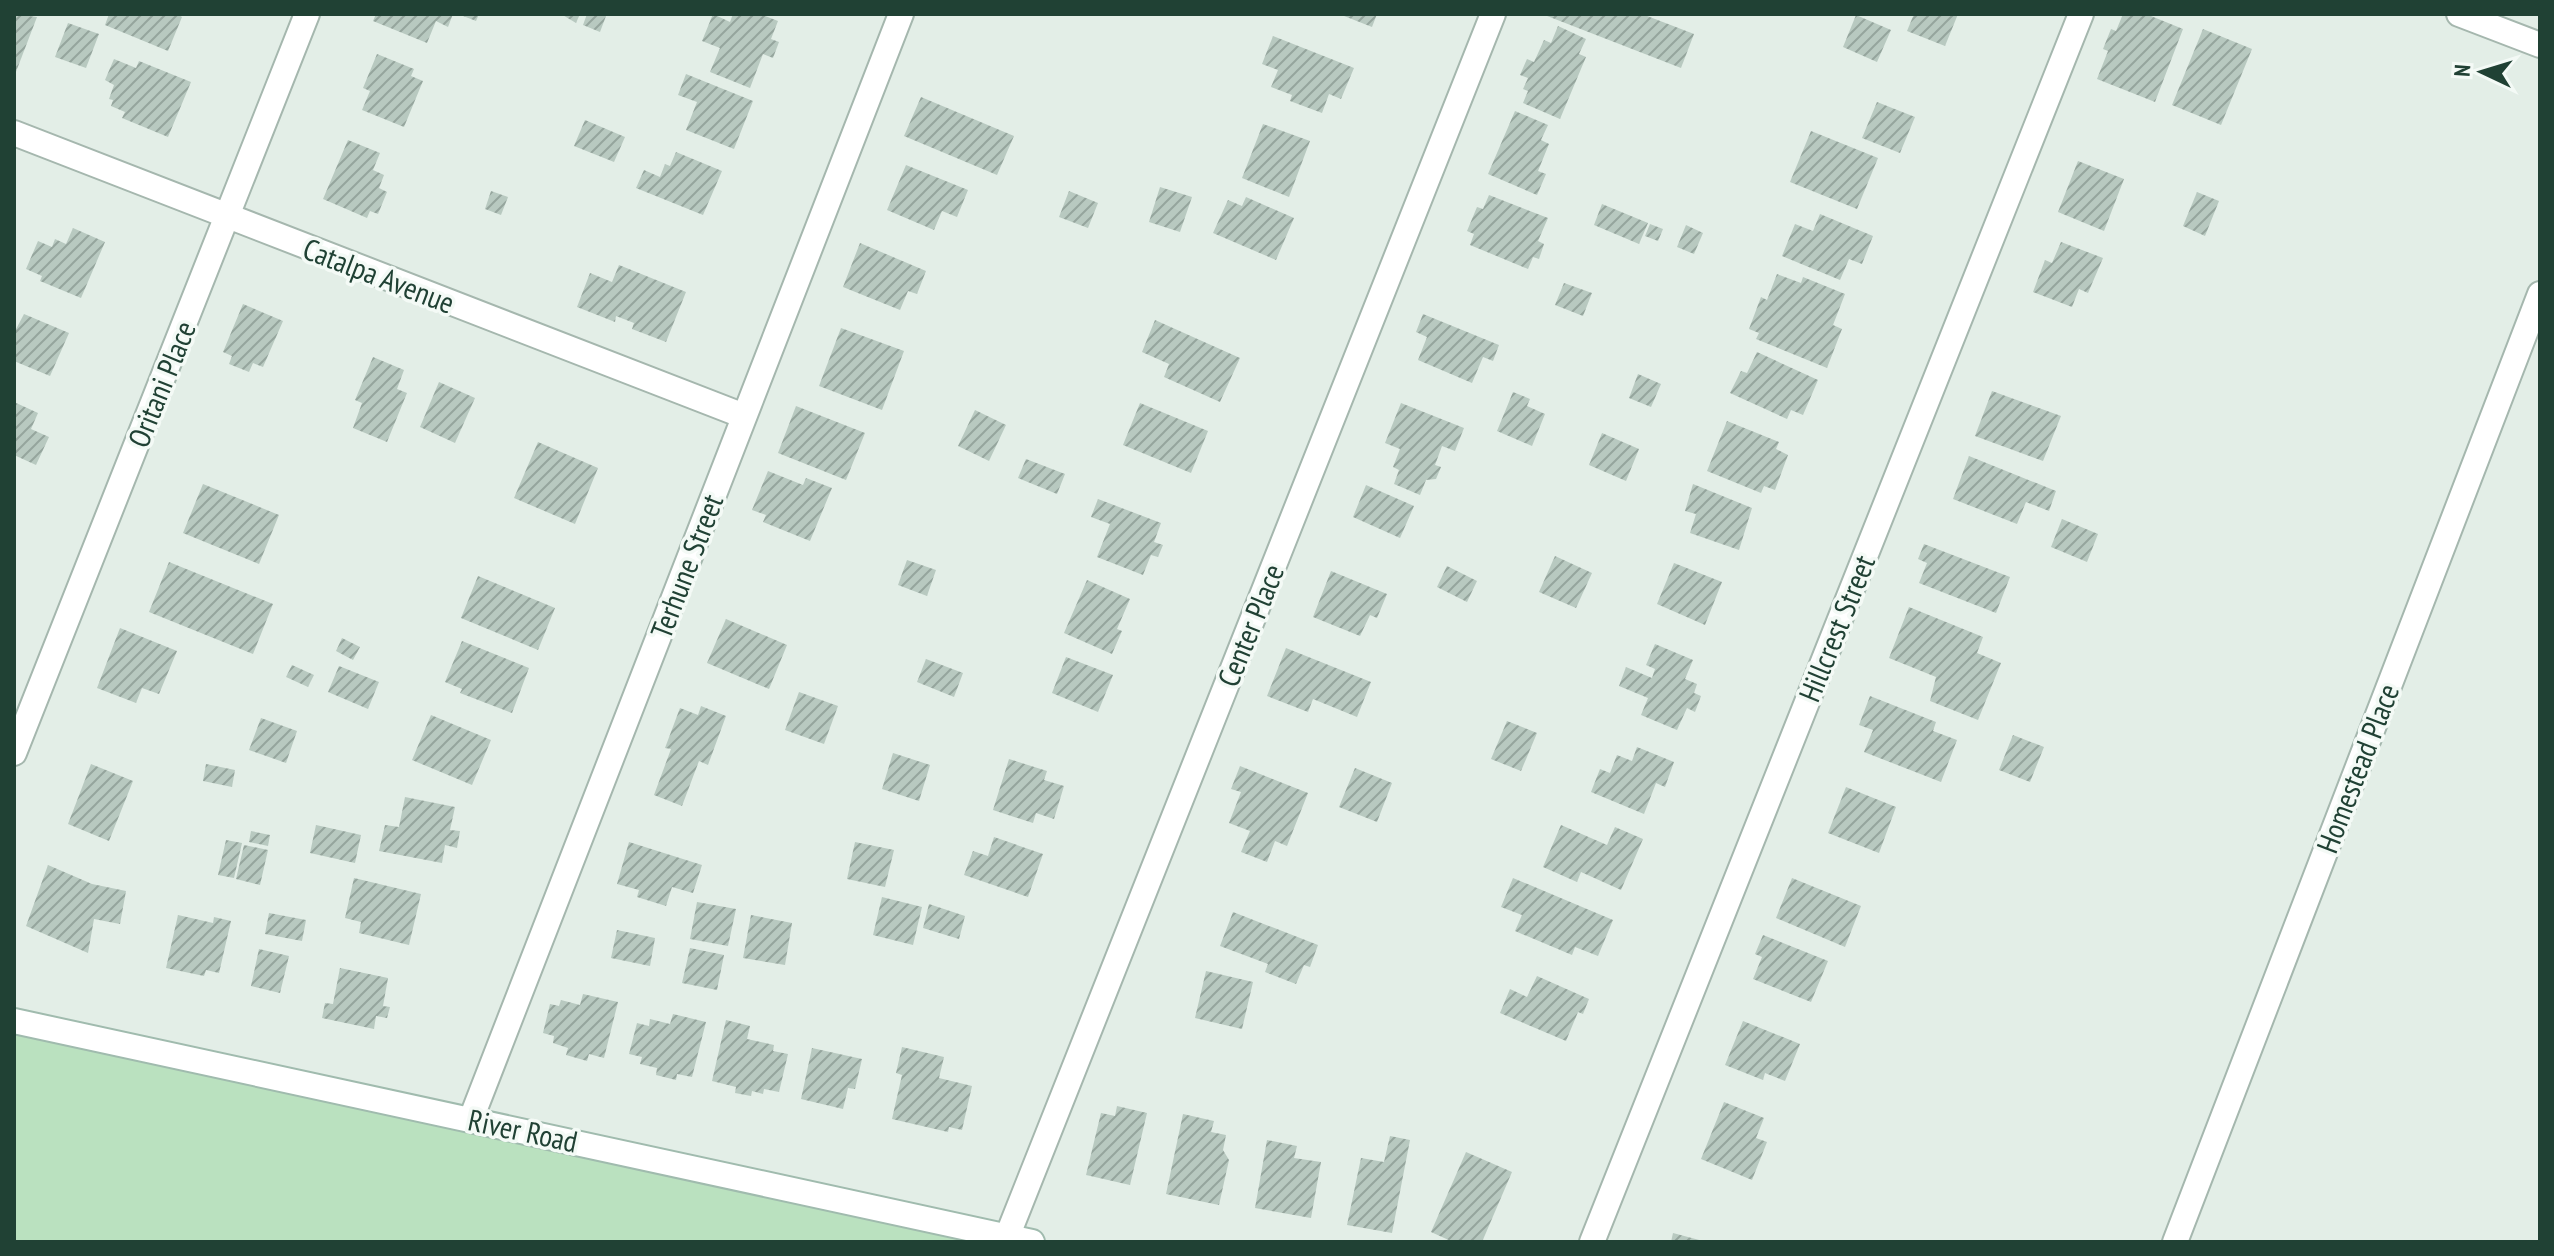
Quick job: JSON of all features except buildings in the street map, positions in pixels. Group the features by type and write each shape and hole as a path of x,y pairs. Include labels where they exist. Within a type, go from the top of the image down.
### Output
{"street":[{"name":"Oritani Place","path":"14,753 307,14"},
{"name":"Terhune Street","path":"471,1119 901,14"},
{"name":"Center Place","path":"1007,1237 1493,14"},
{"name":"Hillcrest Street","path":"1592,1242 2081,14"},
{"path":"2459,14 2540,45"},
{"name":"Catalpa Avenue","path":"14,133 744,416"},
{"name":"Homestead Place","path":"2175,1242 2540,294"},
{"name":"River Road","path":"14,1021 1032,1242"}],"green space":[{"path":"14,1021 1032,1242 14,1242"}]}
